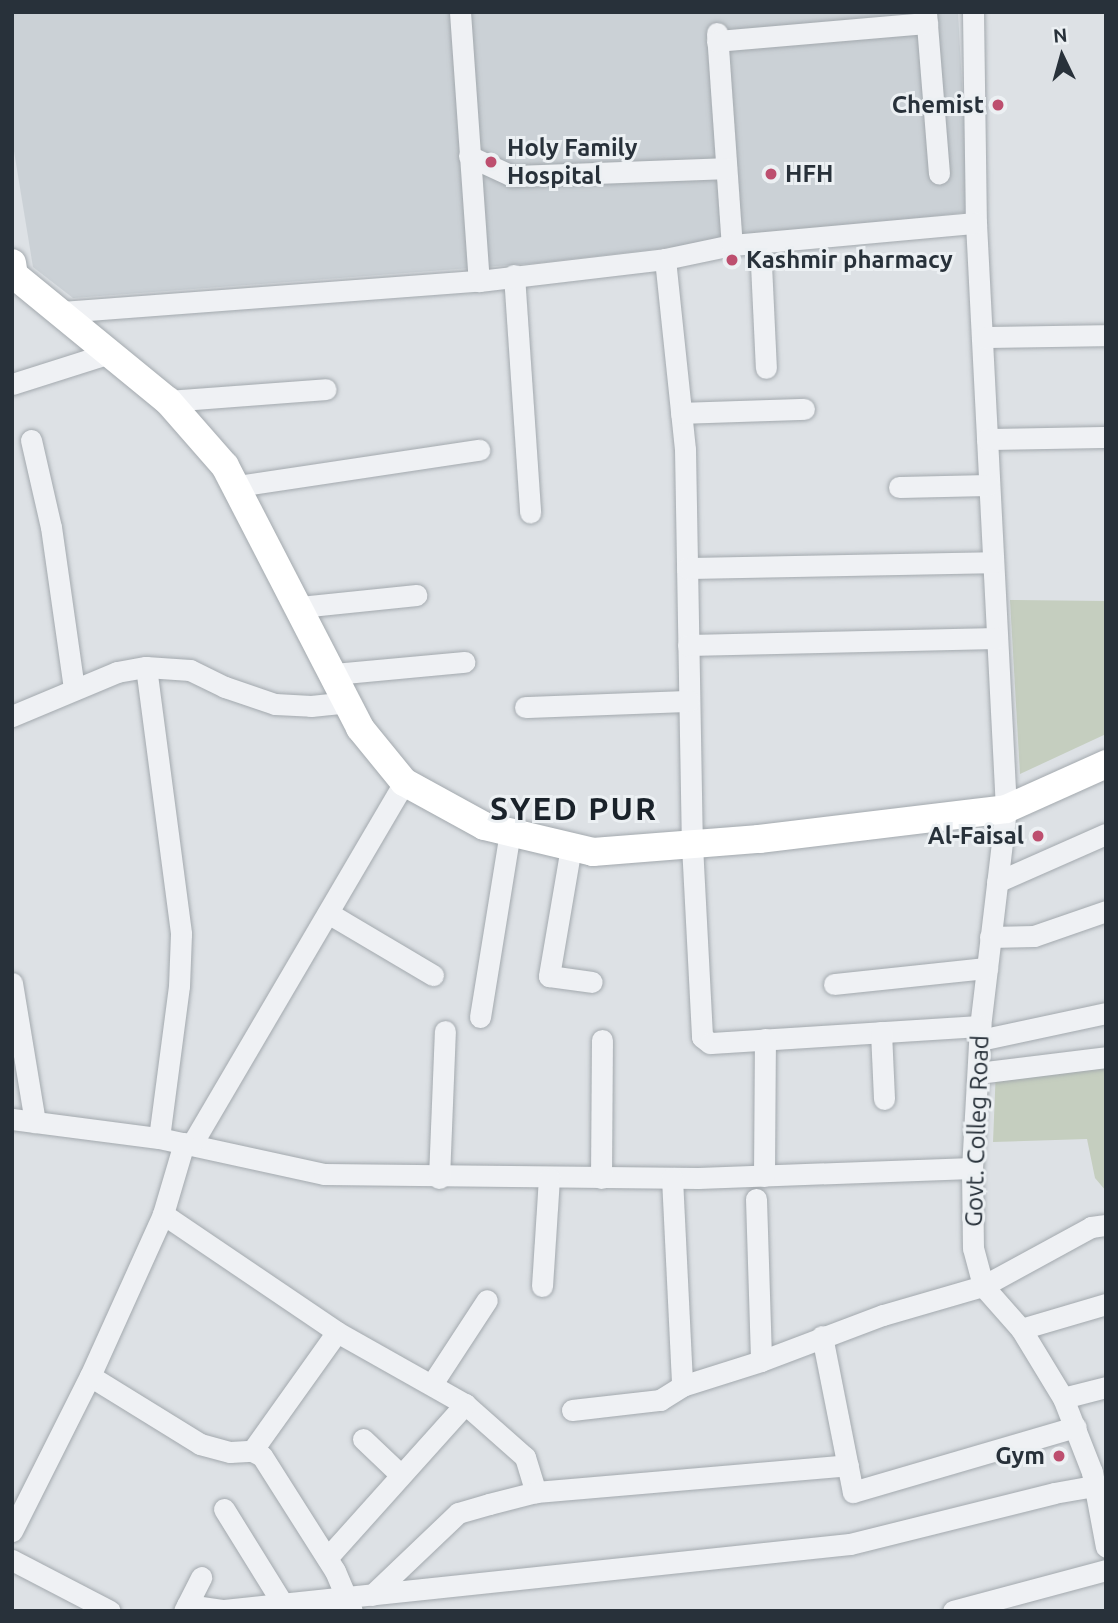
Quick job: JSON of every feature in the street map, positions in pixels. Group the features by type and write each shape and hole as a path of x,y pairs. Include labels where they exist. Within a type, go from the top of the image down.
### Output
{"main road":[{"path":"13,271 168,401 225,466 360,728 404,782 484,826 593,852 692,845 1006,809 1106,764"}],"street":[{"path":"460,12 479,281"},
{"name":"Govt. Colleg Road","path":"973,12 976,223 1006,809 980,1033 972,1168 973,1248 983,1286 1021,1329 1063,1398 1076,1427 1097,1475 1106,1547"},
{"path":"732,245 717,37 926,18 939,173"},
{"path":"469,156 512,176 726,168"},
{"path":"62,312 479,281 665,259 732,245 976,223"},
{"path":"760,243 766,368"},
{"path":"665,259 685,449 692,845 702,1037 710,1042 881,1032 980,1033 1106,1013"},
{"path":"514,275 530,512"},
{"path":"982,337 1106,335"},
{"path":"12,384 110,353"},
{"path":"168,401 326,389"},
{"path":"681,413 804,408"},
{"path":"987,439 1106,437"},
{"path":"31,439 51,527 75,689"},
{"path":"237,486 479,450"},
{"path":"899,487 989,485"},
{"path":"687,568 993,562"},
{"path":"300,607 416,595"},
{"path":"688,645 997,638"},
{"path":"334,674 464,662"},
{"path":"146,667 181,934 180,986 159,1138"},
{"path":"12,716 117,672 146,667 190,670 225,687 275,704 311,706 347,702"},
{"path":"524,707 690,701"},
{"path":"12,1531 90,1376 163,1214 188,1143 404,782"},
{"path":"480,1017 510,832"},
{"path":"997,882 1106,834"},
{"path":"572,847 549,976 592,982"},
{"path":"990,937 1034,936 1106,911"},
{"path":"328,913 433,975"},
{"path":"834,984 987,968"},
{"path":"12,983 35,1122"},
{"path":"439,1178 445,1031"},
{"path":"881,1032 884,1099"},
{"path":"764,1176 765,1039"},
{"path":"601,1178 602,1040"},
{"path":"978,1073 1106,1057"},
{"path":"12,1119 188,1143 324,1174 439,1178 672,1178 972,1168"},
{"path":"542,1286 549,1178"},
{"path":"672,1178 682,1386"},
{"path":"756,1199 761,1361"},
{"path":"163,1214 337,1332 465,1404 525,1457 536,1492"},
{"path":"572,1410 660,1400 682,1386 761,1361 822,1336 983,1286 1091,1227 1106,1224"},
{"path":"432,1384 487,1300"},
{"path":"1021,1329 1106,1304"},
{"path":"252,1451 337,1332"},
{"path":"822,1336 853,1492 1076,1427"},
{"path":"90,1376 200,1444 230,1452 252,1451 262,1456 327,1558 349,1604"},
{"path":"1063,1398 1106,1387"},
{"path":"327,1558 465,1404"},
{"path":"363,1439 401,1475"},
{"path":"372,1595 458,1513 489,1504 536,1492 848,1465"},
{"path":"201,1577 186,1608 224,1610 283,1605 349,1604 372,1595 850,1544 1054,1493 1097,1475"},
{"path":"224,1508 283,1605"},
{"path":"12,1560 110,1611"},
{"path":"953,1611 1106,1570"}],"shaded area":[{"name":"Holy Family Hospital","path":"12,12 958,12 969,212 538,263 73,298 33,267 12,139"}],"green space":[{"path":"1010,600 1106,601 1106,734 1020,774"},
{"path":"1106,1052 1106,1191 1095,1178 1087,1139 993,1142 996,1068"}],"place":[{"name":"Chemist","path":"998,105"},
{"name":"Holy Family Hospital","path":"491,162"},
{"name":"HFH","path":"771,174"},
{"name":"Kashmir pharmacy","path":"732,260"},
{"name":"Al-Faisal","path":"1038,836"},
{"name":"Gym","path":"1059,1456"}],"district":[{"name":"SYED PUR","path":"574,808"}]}
